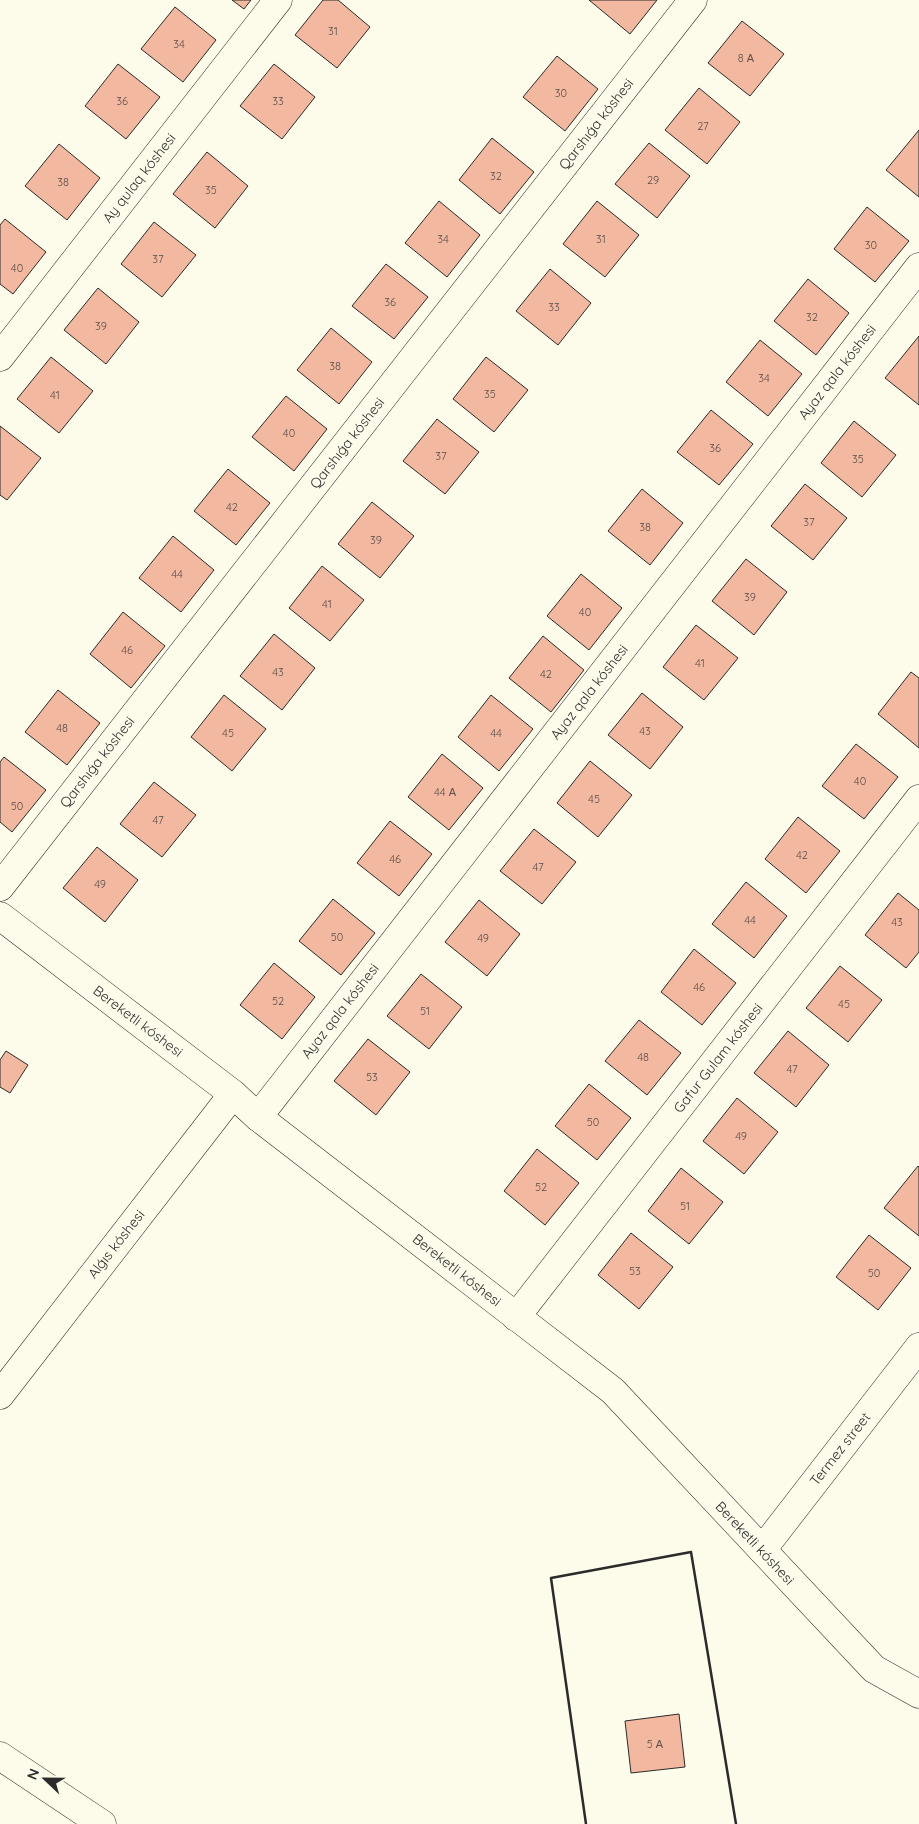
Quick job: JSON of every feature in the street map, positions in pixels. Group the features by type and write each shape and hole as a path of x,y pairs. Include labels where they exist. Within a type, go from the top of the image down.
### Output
{"street":[{"name":"Ay qulaq kóshesi","path":"0,357 278,0"},
{"name":"Qarshıǵa kóshesi","path":"0,887 694,0"},
{"name":"Ayaz qala kóshesi","path":"258,1116 919,267"},
{"name":"Gafur Gulam kóshesi","path":"516,1316 919,799"},
{"name":"Bereketli kóshesi","path":"0,916 613,1391 874,1670 919,1694"},
{"name":"Alǵıs kóshesi","path":"0,1395 232,1094"},
{"name":"Termez street","path":"762,1550 919,1347"},
{"path":"0,1756 102,1824"}],"building":[{"path":"232,0 251,0 244,9"},
{"path":"323,0 338,0 370,27 337,68 295,35"},
{"path":"589,0 657,0 630,34"},
{"path":"175,7 216,40 183,82 141,49"},
{"path":"742,21 784,54 750,96 708,63"},
{"path":"557,56 598,89 565,131 523,97"},
{"path":"118,64 160,97 126,139 85,106"},
{"path":"274,64 315,97 282,139 240,106"},
{"path":"699,88 740,122 707,164 665,130"},
{"path":"919,130 919,197 886,170"},
{"path":"492,138 534,172 500,214 459,180"},
{"path":"649,143 690,176 657,218 615,184"},
{"path":"59,144 100,178 67,220 25,186"},
{"path":"207,152 248,186 215,228 173,194"},
{"path":"439,201 480,235 447,277 405,243"},
{"path":"597,201 639,235 605,277 563,244"},
{"path":"867,207 909,241 875,282 834,249"},
{"path":"5,219 46,252 13,294 0,284 0,225"},
{"path":"154,222 196,255 162,297 121,264"},
{"path":"386,264 428,297 394,339 352,306"},
{"path":"550,269 591,303 558,345 516,311"},
{"path":"808,279 849,313 816,355 774,321"},
{"path":"98,288 139,322 106,364 64,330"},
{"path":"331,328 372,362 339,404 297,370"},
{"path":"919,336 919,405 885,378"},
{"path":"760,340 802,374 768,416 726,382"},
{"path":"51,357 93,391 59,433 17,399"},
{"path":"486,357 528,390 494,432 453,399"},
{"path":"286,396 327,429 294,471 252,437"},
{"path":"711,410 753,444 719,485 677,452"},
{"path":"437,419 479,452 445,494 403,461"},
{"path":"854,421 896,455 862,497 821,463"},
{"path":"0,426 41,458 7,500 0,495"},
{"path":"228,469 270,503 236,545 194,511"},
{"path":"805,484 847,518 813,560 771,526"},
{"path":"642,489 683,523 650,565 608,531"},
{"path":"372,502 414,536 380,578 338,544"},
{"path":"173,536 214,570 181,612 139,578"},
{"path":"746,559 787,592 754,635 712,601"},
{"path":"322,566 364,600 330,641 289,608"},
{"path":"581,574 622,608 589,650 547,616"},
{"path":"123,612 165,646 131,688 90,654"},
{"path":"696,625 738,658 704,700 663,667"},
{"path":"274,634 315,668 282,710 240,676"},
{"path":"543,636 584,670 551,712 509,678"},
{"path":"911,672 919,678 919,748 878,714"},
{"path":"58,690 100,723 67,765 25,732"},
{"path":"642,693 683,727 650,769 608,735"},
{"path":"224,695 266,729 232,771 191,737"},
{"path":"491,695 533,729 499,771 458,737"},
{"path":"856,744 898,777 864,819 822,786"},
{"path":"442,754 483,788 449,830 408,797"},
{"path":"4,757 46,790 12,832 0,822 0,762"},
{"path":"590,761 632,795 598,837 557,803"},
{"path":"154,782 196,815 162,857 120,824"},
{"path":"798,817 840,851 806,893 765,859"},
{"path":"390,821 432,854 399,896 357,863"},
{"path":"534,829 576,862 542,904 500,871"},
{"path":"97,847 138,880 105,922 63,888"},
{"path":"746,882 787,916 754,958 712,924"},
{"path":"898,893 919,910 919,952 906,968 865,935"},
{"path":"333,899 375,933 341,975 299,941"},
{"path":"479,900 520,934 487,976 445,942"},
{"path":"694,949 736,983 702,1025 661,992"},
{"path":"274,963 315,997 282,1039 240,1005"},
{"path":"840,966 882,1000 848,1042 806,1008"},
{"path":"421,974 462,1007 429,1049 387,1016"},
{"path":"639,1020 681,1053 647,1095 605,1061"},
{"path":"788,1031 829,1065 796,1107 754,1073"},
{"path":"368,1039 410,1072 376,1115 334,1081"},
{"path":"6,1051 28,1065 10,1093 0,1087 0,1060"},
{"path":"589,1084 631,1118 597,1160 555,1126"},
{"path":"737,1098 778,1132 744,1174 703,1141"},
{"path":"537,1149 579,1183 545,1225 504,1191"},
{"path":"919,1167 919,1236 884,1208"},
{"path":"681,1168 723,1202 689,1244 648,1211"},
{"path":"631,1233 673,1267 639,1309 598,1275"},
{"path":"869,1235 911,1268 878,1310 836,1277"},
{"path":"679,1714 685,1767 631,1773 625,1721"}],"wall":[{"path":"586,1824 551,1578 691,1552 736,1824"}]}
